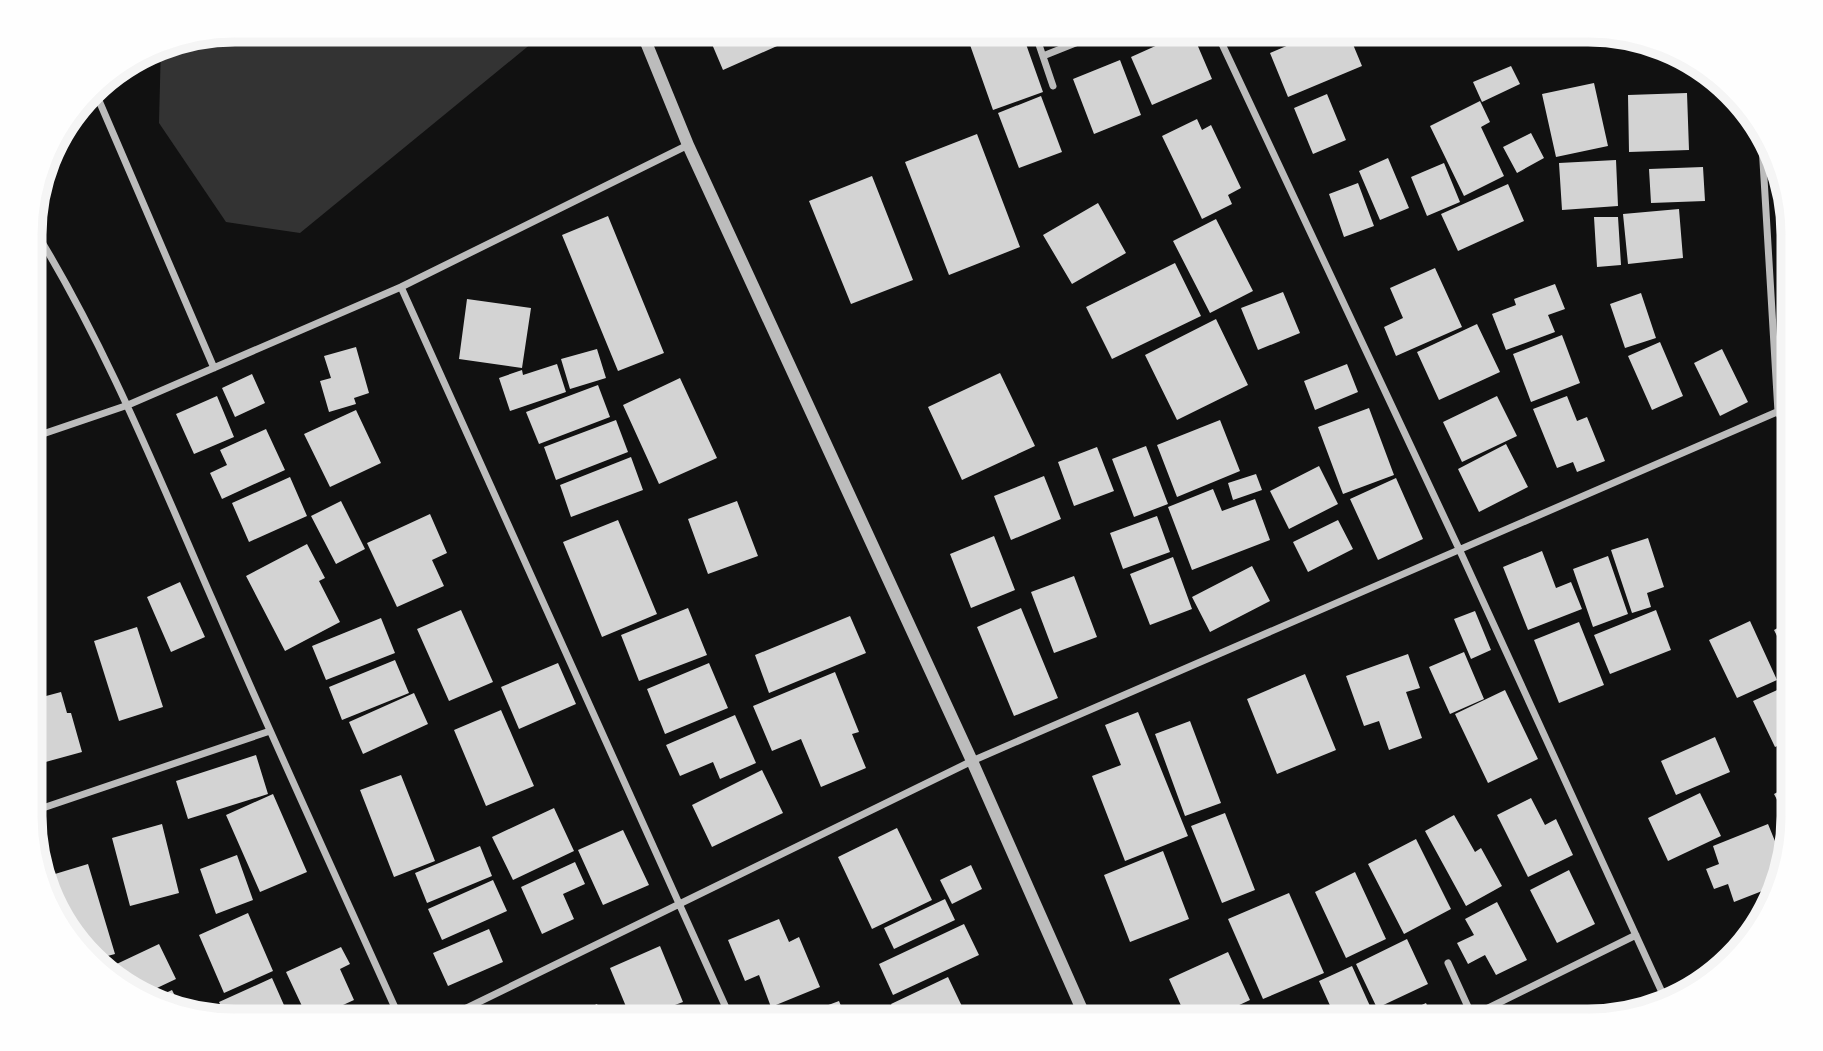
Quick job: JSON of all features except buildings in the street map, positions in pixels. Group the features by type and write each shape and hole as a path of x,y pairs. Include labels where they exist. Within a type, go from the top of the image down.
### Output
{"street":[{"path":"646,42 688,145 972,761 1082,1009"},
{"path":"1038,42 1053,86"},
{"path":"1043,56 1078,42"},
{"path":"1222,42 1460,551 1663,994"},
{"path":"99,99 215,368"},
{"path":"42,435 128,405 401,287 688,145"},
{"path":"1763,154 1778,412 1781,418"},
{"path":"42,241 128,405 270,731 396,1009"},
{"path":"401,287 727,1009"},
{"path":"464,1009 972,761 1781,411"},
{"path":"42,809 270,731"},
{"path":"1492,1009 1636,935"},
{"path":"1448,963 1469,1009"}],"shaded area":[{"path":"223,42 533,42 300,233 226,222 159,123 161,57 198,46"}]}
